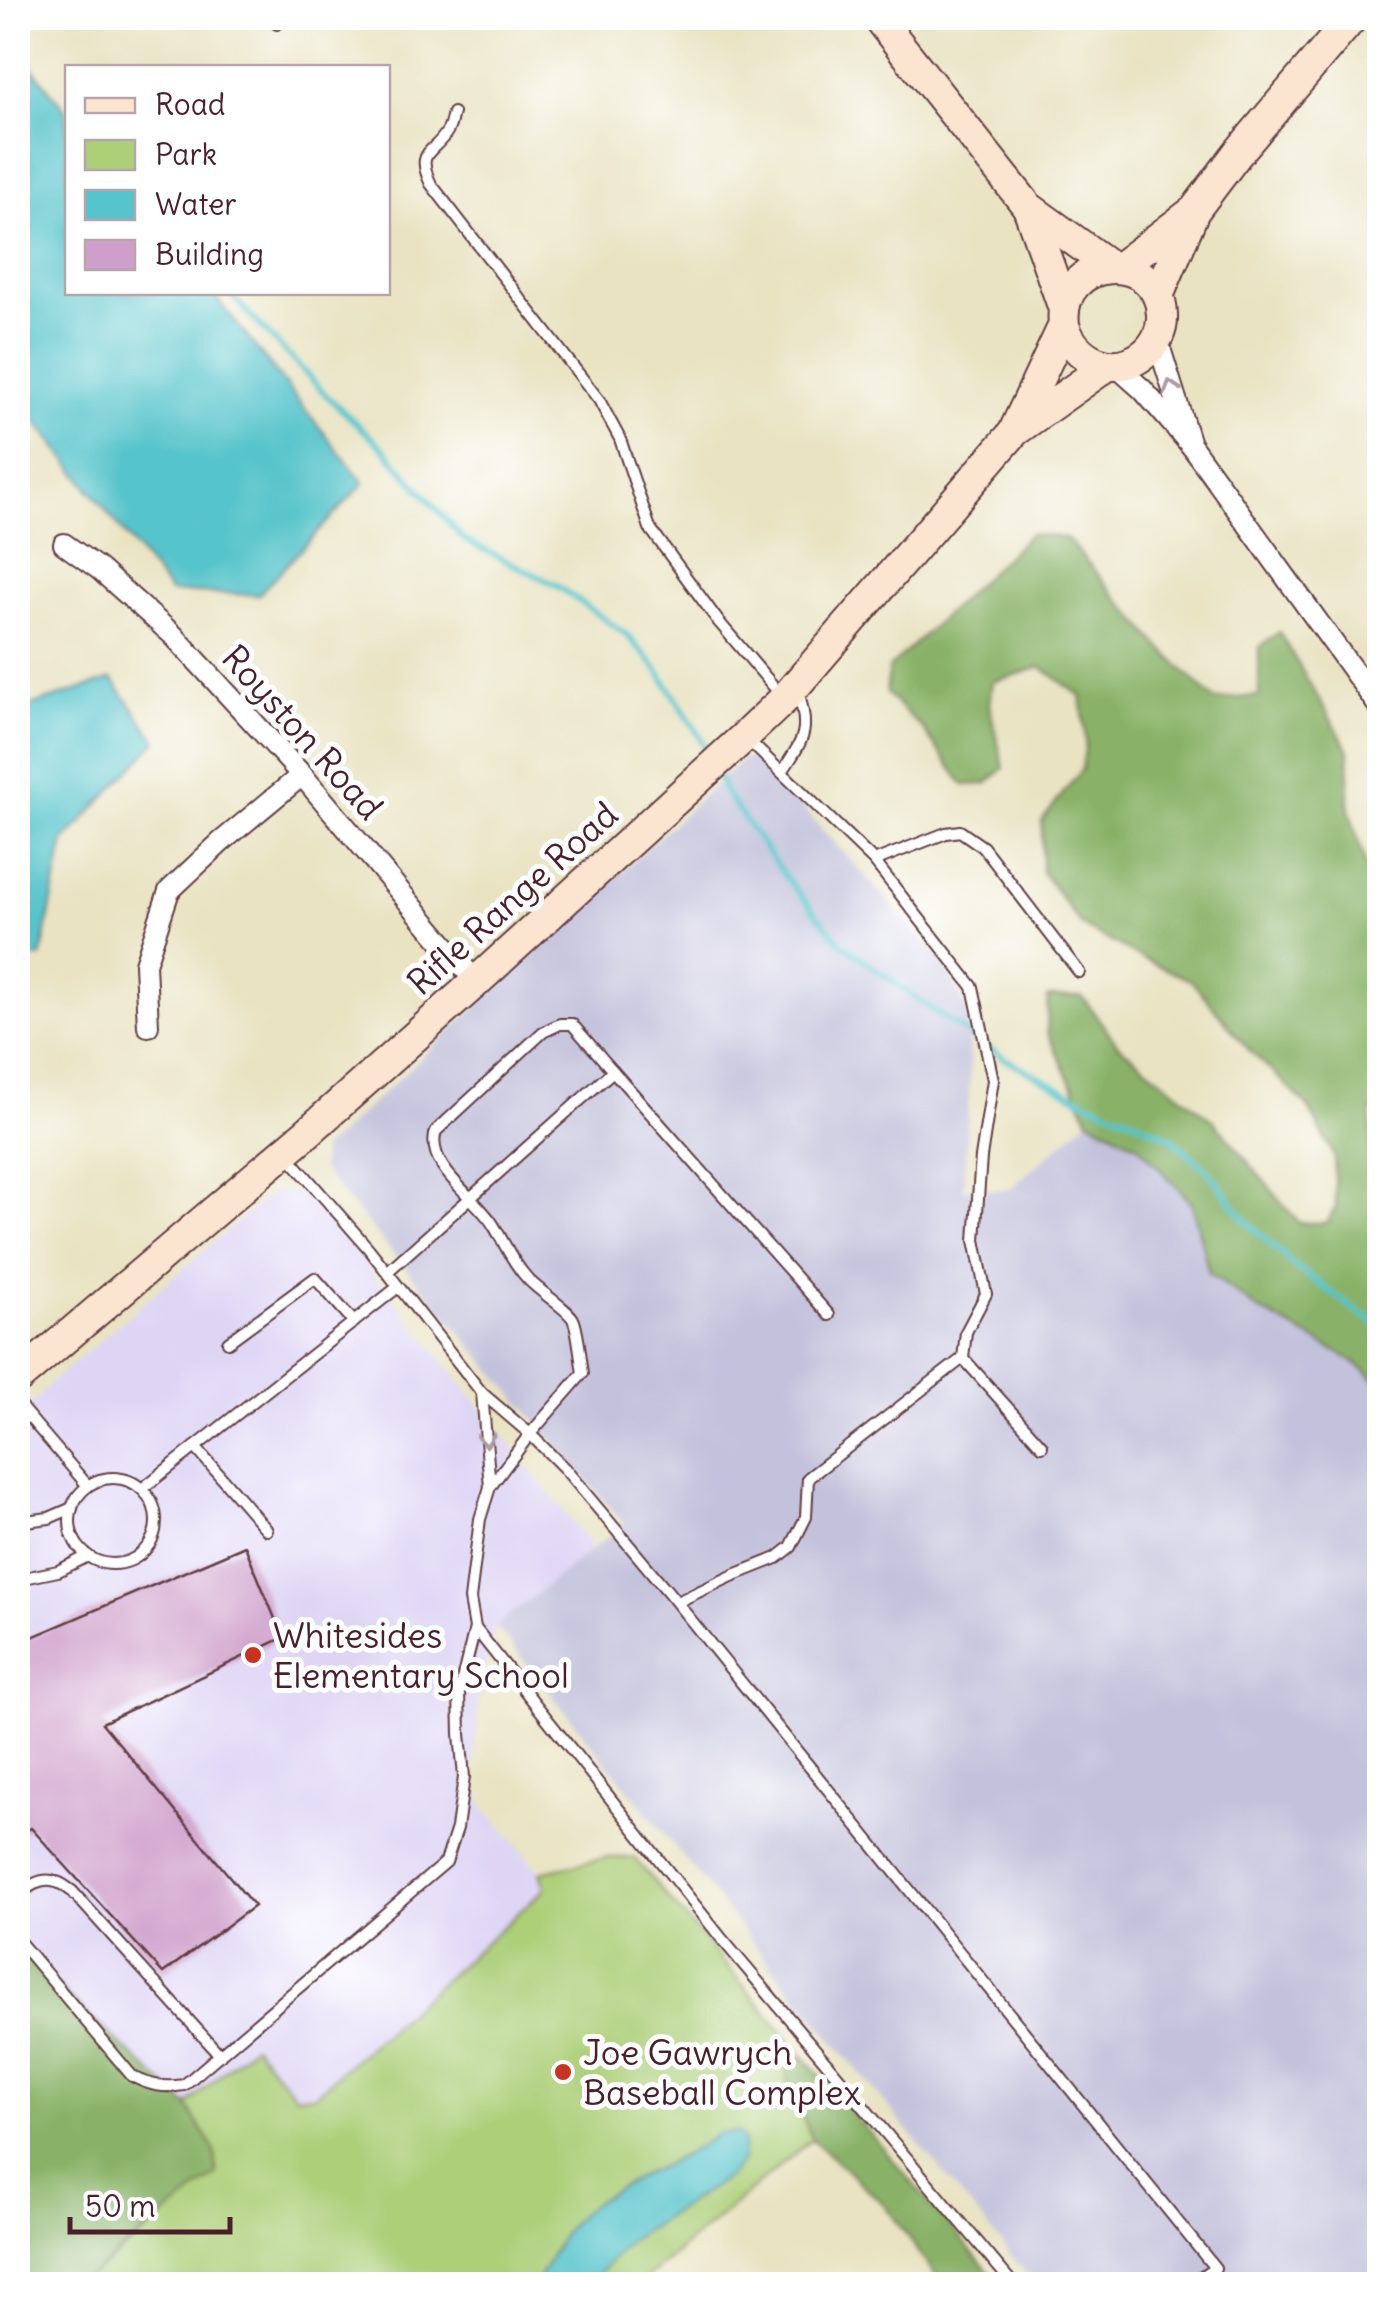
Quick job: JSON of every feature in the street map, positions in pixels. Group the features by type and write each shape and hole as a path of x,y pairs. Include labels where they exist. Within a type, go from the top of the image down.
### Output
{"main road":[{"path":"878,18 1028,207 1115,267 1142,277 1158,296 1162,318 1157,339 1148,351 1136,359 1112,365 1093,361 1080,352 1070,340 1028,207"},
{"path":"1158,296 1194,212 1237,154 1352,18"},
{"path":"1064,317 1070,293 1080,280 1094,271 1115,267 1194,212"},
{"name":"Rifle Range Road","path":"1015,431 1064,317"},
{"name":"Rifle Range Road","path":"18,1378 284,1152 744,736 790,692 1015,431 1112,365"}],"street":[{"path":"1157,339 1190,444"},
{"path":"1112,365 1143,390 1190,444 1380,708"},
{"name":"Royston Road","path":"64,544 99,569 174,635 302,776 476,982"},
{"path":"148,1026 145,964 169,891 221,842 302,776"}],"lane":[{"path":"453,113 448,131 427,152 424,170 599,400 620,439 650,528 718,621 790,692 804,716 804,740 782,772"},
{"path":"676,1602 777,1558 791,1547 806,1517 808,1478 963,1358 966,1332 986,1294 974,1240 980,1156 993,1080 973,987 874,861 744,736"},
{"path":"874,861 960,831 983,846 1079,972"},
{"path":"18,1940 132,2076 165,2088 184,2085 446,1862 457,1828 464,1777 459,1692 475,1628 470,1599 480,1519 490,1487 583,1373 574,1319 529,1282 508,1256 492,1222 436,1156 434,1140 436,1131 542,1032 560,1024 572,1024 830,1315"},
{"path":"387,1272 614,1071"},
{"path":"284,1152 387,1272 482,1393 565,1470 676,1602 1215,2268 1192,2284"},
{"path":"228,1342 314,1278 354,1322"},
{"path":"142,1489 398,1286"},
{"path":"963,1358 1042,1446"},
{"path":"482,1393 490,1487"},
{"path":"18,1404 88,1486"},
{"path":"194,1447 266,1530"},
{"path":"115,1478 142,1489 156,1514 156,1529 141,1554 114,1564 100,1562 78,1547 72,1535 72,1508 88,1486 115,1478"},
{"path":"18,1522 49,1518 72,1508"},
{"path":"18,1584 24,1578 58,1570 88,1556"},
{"path":"475,1628 722,1939 1013,2284"},
{"path":"18,1899 22,1891 40,1881 56,1882 72,1891 220,2055"}],"shaded area":[{"path":"743,759 758,759 946,965 968,1013 970,1074 963,1189 1009,1190 1089,1119 1138,1145 1192,1203 1209,1274 1259,1310 1350,1359 1379,1382 1379,2284 1035,2284 496,1626 624,1524 321,1169 322,1150"},
{"name":"Whitesides Elementary School","path":"297,1192 313,1198 594,1549 496,1626 480,1683 473,1773 483,1806 540,1872 546,1889 315,2095 295,2095 253,2045 187,2105 18,1951 18,1418 54,1380 271,1193"}],"green space":[{"path":"1030,534 1066,538 1161,648 1214,700 1259,696 1259,647 1279,632 1349,750 1349,810 1379,898 1380,1107 1371,1111 1371,1165 1380,1176 1379,1382 1350,1359 1259,1310 1209,1273 1192,1203 1138,1145 1089,1119 1047,1032 1048,997 1082,997 1118,1045 1213,1120 1299,1223 1326,1223 1336,1207 1334,1155 1307,1105 1247,1048 1192,981 1082,926 1042,872 1042,821 1082,769 1086,741 1081,696 1041,667 992,682 989,705 1004,768 986,784 964,785 921,727 886,693 889,668"},
{"name":"Joe Gawrych Baseball Complex","path":"607,1858 634,1858 806,2059 793,2058 787,2078 812,2139 639,2284 80,2284 147,2232 215,2152 187,2105 253,2045 295,2095 315,2095 545,1889 540,1872"},
{"path":"18,1951 187,2105 215,2152 217,2174 80,2284 18,2284"},
{"path":"793,2058 806,2059 999,2284 942,2284 884,2204 812,2139 787,2079 787,2066"}],"water":[{"path":"18,50 65,109 65,295 214,295 364,483 258,595 170,592 18,398"},
{"path":"112,679 157,741 64,841 41,957 18,960 18,710"},
{"path":"719,2133 738,2133 744,2141 742,2160 728,2177 629,2241 589,2284 532,2284 581,2213 614,2190"}],"building":[{"path":"245,1546 283,1638 102,1723 254,1906 163,1973 31,1828 18,1835 18,1643"}],"waterway":[{"path":"231,295 326,395 385,450 464,540 556,585 627,635 658,670 709,756"},
{"path":"716,772 725,792 786,878 841,943 1002,1057 1079,1098 1173,1139 1210,1173 1245,1220 1293,1265 1380,1327"}],"place":[{"name":"Whitesides Elementary School","path":"253,1655"},
{"name":"Joe Gawrych Baseball Complex","path":"563,2072"}]}
